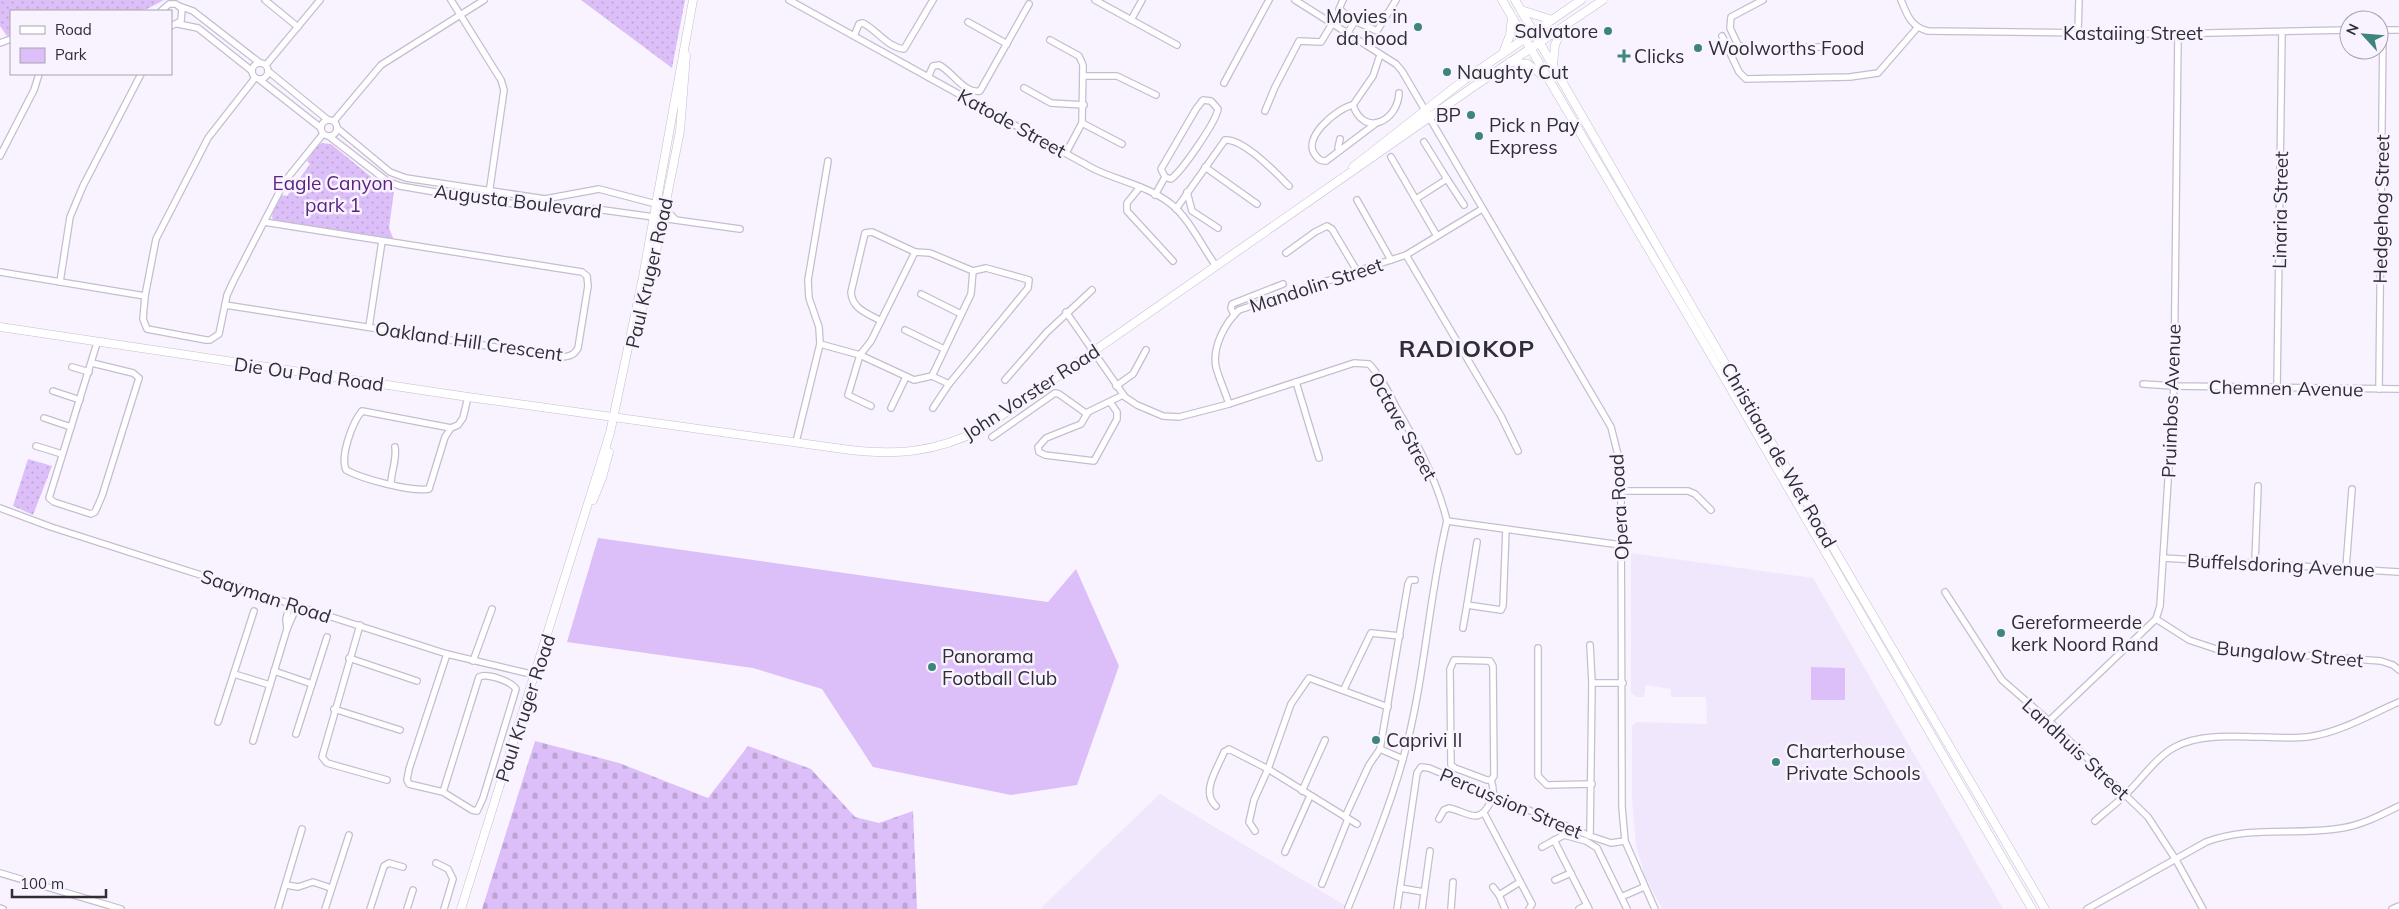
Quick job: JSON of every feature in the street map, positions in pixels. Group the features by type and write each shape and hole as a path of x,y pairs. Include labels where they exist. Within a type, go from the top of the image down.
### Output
{"street":[{"path":"265,0 298,27"},
{"path":"320,0 265,66 265,78 258,79 208,138 155,244 145,296 143,320 147,329 206,340 210,340 219,334 233,282 285,181 324,133"},
{"path":"451,0 501,80 504,90 488,201"},
{"path":"324,133 322,124 331,121 381,65 484,0"},
{"name":"Paul Kruger Road","path":"615,418 693,0"},
{"name":"Katode Street","path":"789,0 1100,172 1140,187 1176,208 1216,266"},
{"path":"1095,0 1177,45"},
{"path":"1131,20 1142,0"},
{"path":"1224,83 1269,0"},
{"name":"Opera Road","path":"1295,0 1400,68 1611,427 1619,459 1621,491 1622,807 1625,842 1655,909"},
{"path":"1343,0 1339,9 1355,21 1374,31 1377,31 1396,0"},
{"name":"Christiaan de Wet Road","path":"1502,0 1721,372 2032,909"},
{"name":"Christiaan de Wet Road","path":"1515,0 2045,909"},
{"name":"John Vorster Road","path":"615,418 885,453 922,451 941,446 982,429 1336,181 1425,109 1581,0"},
{"name":"John Vorster Road","path":"1336,181 1342,180 1530,48 1603,0"},
{"path":"1722,36 1739,72 1746,79 1866,76 1878,73 1917,28 1908,18 1901,0"},
{"path":"2078,0 2078,32"},
{"path":"854,36 859,24 863,23 873,29 883,39 904,49 930,1"},
{"path":"1760,1 1731,17 1730,26 1738,45 1751,50 1819,47"},
{"path":"162,10 169,4 193,11 265,66 337,128 336,133 324,133"},
{"path":"928,77 934,66 939,64 948,70 957,81 979,91 1029,4"},
{"path":"178,24 183,17 179,6"},
{"path":"1521,10 1552,20"},
{"path":"1503,53 1510,35 1512,17"},
{"path":"1347,34 1355,21"},
{"path":"968,22 1007,44"},
{"path":"172,26 178,24 198,28 252,71 258,79"},
{"path":"1265,111 1299,41 1321,42 1332,24"},
{"path":"1553,66 1556,45 1563,26"},
{"name":"Kastaiing Street","path":"1917,28 1928,31 2178,34 2339,30"},
{"name":"Linaria Street","path":"2277,388 2282,32"},
{"name":"Paul Kruger Road","path":"461,909 615,418 650,282 680,131 687,33"},
{"name":"Pruimbos Avenue","path":"2156,619 2160,606 2174,386 2178,34"},
{"path":"1050,40 1079,56 1084,76 1082,123 1066,153"},
{"path":"1729,51 1738,45"},
{"path":"1380,55 1373,76 1353,105 1347,106 1332,116 1317,131 1312,144 1314,154 1324,161 1394,112 1398,104 1399,93"},
{"name":"Hedgehog Street","path":"2379,389 2381,60"},
{"path":"1510,62 1532,66 1551,84"},
{"path":"252,71 253,67 265,66"},
{"path":"0,156 34,90 39,75"},
{"path":"60,282 70,217 83,186 139,75"},
{"path":"1084,76 1117,76 1156,95"},
{"name":"Augusta Boulevard","path":"258,79 324,133 392,184 488,201 596,210 740,229"},
{"path":"1024,88 1051,103 1084,105"},
{"path":"1203,100 1211,102 1218,109 1214,119 1179,172 1171,179 1165,177 1161,169 1196,109 1203,100"},
{"path":"1353,105 1359,118 1367,124 1375,124"},
{"path":"1082,123 1122,144"},
{"name":"Augusta Boulevard","path":"337,128 377,162 398,176 551,199 574,192 599,189 656,204 664,208 675,219"},
{"path":"1340,138 1340,150"},
{"path":"1176,208 1222,142 1228,139 1234,141 1264,162 1289,186"},
{"path":"1424,142 1464,205"},
{"path":"1391,157 1437,236"},
{"path":"796,442 820,344 819,327 809,298 808,280 828,161"},
{"path":"1204,167 1257,204"},
{"path":"1155,195 1165,177"},
{"path":"1416,199 1447,179"},
{"path":"1140,187 1127,203 1127,211 1172,261"},
{"path":"1187,192 1192,211 1218,228"},
{"path":"1356,200 1391,260"},
{"name":"Mandolin Street","path":"1229,404 1217,372 1215,359 1220,339 1234,315 1246,307 1406,255 1482,209"},
{"name":"Oakland Hill Crescent","path":"225,306 563,357 576,353 588,286 587,276 582,272 264,222"},
{"path":"1286,253 1315,232 1327,226 1332,229 1357,271"},
{"path":"881,320 856,307 851,292 865,234 872,232 915,252 930,253 973,271 986,268 1027,280 1030,284 949,384 933,408"},
{"path":"369,328 382,240"},
{"path":"871,406 848,394 860,355 868,346 915,252"},
{"path":"1406,255 1501,416 1518,451"},
{"path":"820,344 860,355 906,377 919,381 932,376 972,289 973,271"},
{"path":"0,272 145,296"},
{"path":"1234,315 1230,308 1232,304 1283,284"},
{"path":"1006,380 1066,312 1092,290"},
{"path":"921,294 962,314"},
{"name":"Octave Street","path":"1066,312 1123,394 1137,405 1172,418 1229,404 1358,362 1371,366 1420,449 1440,496 1447,520"},
{"name":"Die Ou Pad Road","path":"0,327 97,343 615,418"},
{"path":"905,330 944,349"},
{"path":"92,363 133,373 139,378 102,496 97,510 93,514 54,502 49,498 97,343"},
{"path":"1116,386 1133,374 1146,350"},
{"path":"72,367 89,372"},
{"path":"932,376 949,384"},
{"path":"891,408 906,377"},
{"path":"1296,382 1319,458"},
{"name":"Chemnen Avenue","path":"2143,384 2399,389"},
{"path":"53,391 80,400"},
{"path":"992,438 1055,393 1087,414"},
{"path":"1110,402 1118,412 1117,419 1094,461 1045,455 1039,452 1038,447 1046,438 1081,424 1087,414 1123,394"},
{"path":"451,428 362,411 351,433 342,462 346,470 354,475 392,484 429,489 445,437 451,428 458,425 463,418 468,397"},
{"path":"44,418 71,427"},
{"path":"36,446 62,454"},
{"path":"392,484 391,474 396,461 395,447"},
{"path":"2255,562 2258,486"},
{"path":"2346,568 2352,489"},
{"path":"1621,491 1688,491 1695,494 1711,510"},
{"name":"Saayman Road","path":"0,508 51,527 447,654 535,676"},
{"path":"1348,908 1379,831 1403,758 1447,520 1621,545"},
{"path":"1467,604 1499,610 1502,608 1506,529"},
{"path":"1463,628 1476,542"},
{"name":"Buffelsdoring Avenue","path":"2163,558 2399,572"},
{"path":"1322,884 1346,818 1369,765 1380,749 1409,582 1415,580"},
{"name":"Landhuis Street","path":"1946,592 1998,676 2049,721 2148,817 2176,860 2203,909"},
{"path":"253,741 287,629 291,612 290,604"},
{"path":"291,612 297,606"},
{"path":"473,661 492,609"},
{"path":"218,722 254,611"},
{"path":"2049,721 2156,619"},
{"name":"Bungalow Street","path":"2156,619 2189,640 2216,649 2381,661 2393,665 2399,670"},
{"path":"360,625 322,751 322,760 387,780"},
{"path":"1344,689 1370,633 1400,636"},
{"path":"296,734 327,638"},
{"path":"1590,645 1592,683 1590,836"},
{"path":"1538,648 1538,776 1547,785 1592,784"},
{"path":"443,792 479,677 486,676 513,685 516,692 479,809 472,810 443,792 411,785 407,780 447,654"},
{"path":"349,658 417,681"},
{"path":"1439,819 1444,810 1449,808 1470,816 1484,813 1494,794 1491,780 1494,776 1493,666 1490,660 1454,660 1450,669 1451,765 1491,780"},
{"path":"274,671 312,684"},
{"path":"234,674 270,685"},
{"path":"1255,831 1249,822 1249,815 1291,704 1307,681 1314,678 1344,689 1364,700 1388,707"},
{"path":"1592,683 1623,683"},
{"path":"2095,822 2126,794 2163,755 2186,742 2208,738 2295,738 2319,735 2340,728 2399,702"},
{"path":"334,709 400,730"},
{"path":"1302,791 1325,740"},
{"path":"1380,749 1403,758"},
{"path":"1216,806 1210,800 1209,790 1226,750 1268,769 1358,824"},
{"name":"Percussion Street","path":"1397,909 1417,774 1421,768 1429,768 1494,794 1590,836 1611,843 1625,842"},
{"path":"1285,852 1310,796"},
{"path":"2087,909 2206,842 2224,836 2254,831 2342,828 2363,822 2399,806"},
{"path":"1484,813 1532,904 1529,909"},
{"path":"278,909 302,828"},
{"path":"325,909 349,835"},
{"path":"1542,847 1561,835 1570,836 1597,848 1627,909"},
{"path":"1554,840 1588,907 1579,909"},
{"path":"1426,909 1422,909 1430,851"},
{"path":"436,863 448,869 452,879 444,909"},
{"path":"370,909 384,866 389,864 403,867"},
{"path":"0,873 121,909"},
{"path":"1555,880 1571,873"},
{"path":"286,885 298,887 314,882 331,888"},
{"path":"1451,909 1454,882"},
{"path":"1499,895 1520,882"},
{"path":"1493,887 1505,909"},
{"path":"1621,898 1644,887"},
{"path":"1400,888 1424,892"},
{"path":"407,909 413,890"},
{"path":"2392,909 2399,906"}],"shaded area":[{"name":"Charterhouse Private Schools","path":"1631,553 1813,578 2003,909 1662,909 1645,876 1636,846 1632,798 1632,726 1637,722 1707,724 1706,697 1671,697 1671,689 1646,685 1644,697 1637,697 1631,693"},
{"path":"1160,794 1351,909 1040,909"}],"green space":[{"path":"0,0 164,0 141,10 10,10 10,35 7,36 0,26"},
{"path":"581,0 685,0 672,68"},
{"name":"Eagle Canyon park 1","path":"322,143 331,144 381,185 394,191 389,228 394,240 273,220 272,214 276,203 283,195 287,196 310,164 307,161 317,146"},
{"path":"28,459 52,466 33,515 13,506"},
{"name":"Panorama Football Club","path":"598,538 1048,602 1076,569 1119,666 1077,785 1011,795 873,767 822,689 753,668 567,642"},
{"path":"1811,667 1845,668 1845,700 1811,700"},
{"path":"535,741 619,763 708,798 748,746 811,769 855,817 879,823 913,811 917,909 482,909"}],"place":[{"name":"Movies in da hood","path":"1418,27"},
{"name":"Salvatore","path":"1608,31"},
{"name":"Woolworths Food","path":"1698,48"},
{"name":"Clicks","path":"1624,56"},
{"name":"Naughty Cut","path":"1447,72"},
{"name":"BP","path":"1471,115"},
{"name":"Pick n Pay Express","path":"1479,136"},
{"name":"Gereformeerde kerk Noord Rand","path":"2001,633"},
{"name":"Panorama Football Club","path":"932,667"},
{"name":"Caprivi II","path":"1376,740"},
{"name":"Charterhouse Private Schools","path":"1776,762"}],"district":[{"name":"RADIOKOP","path":"1467,348"}]}
